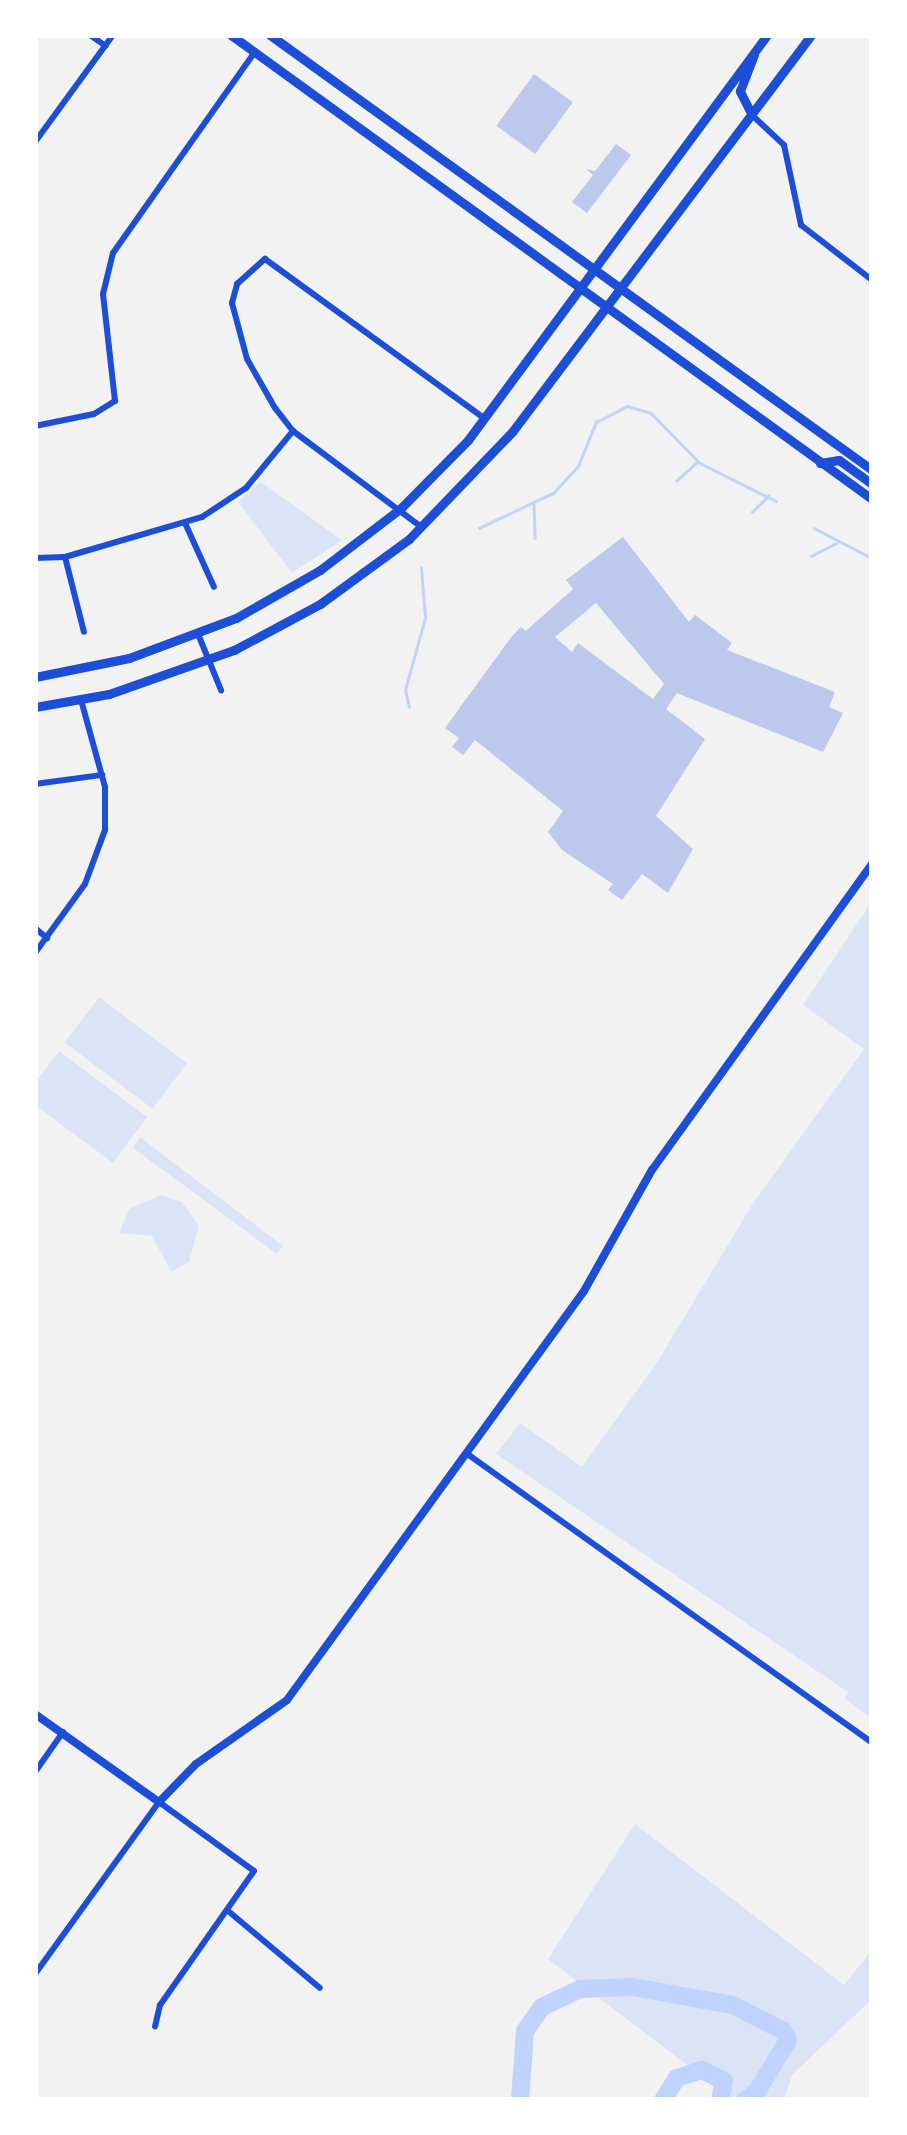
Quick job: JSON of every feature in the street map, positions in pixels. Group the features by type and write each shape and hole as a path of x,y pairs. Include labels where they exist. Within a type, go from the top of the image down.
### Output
{"main road":[{"path":"231,35 872,500"},
{"path":"270,35 872,470"},
{"path":"35,678 120,660 198,634 297,585 401,508 485,418 767,35"},
{"path":"35,707 81,700 209,661 320,604 421,527 504,441 812,35"},
{"path":"752,115 740,92 754,52"},
{"path":"820,463 839,460 872,484"}],"street":[{"path":"90,35 106,46"},
{"path":"35,142 113,35"},
{"path":"35,426 94,414 116,401 103,294 113,252 255,52"},
{"path":"752,115 787,153 791,201 802,226 872,280"},
{"path":"421,527 401,508 293,431 247,359 232,302 248,268 265,258 485,418"},
{"path":"35,558 64,558 185,522 232,500 293,431"},
{"path":"185,522 214,588"},
{"path":"64,558 84,632"},
{"path":"198,634 221,690"},
{"path":"35,952 98,858 107,816 102,775 81,700"},
{"path":"35,784 102,775"},
{"path":"35,1974 159,1802 196,1764 287,1700 584,1291 652,1170 872,864"},
{"path":"35,928 46,938"},
{"path":"466,1453 872,1743"},
{"path":"35,1714 254,1871 160,2005 155,2026"},
{"path":"35,1772 64,1732"},
{"path":"227,1910 320,1988"}],"shaded area":[{"path":"261,482 342,540 292,573 238,502"},
{"path":"872,901 872,1719 844,1698 848,1692 496,1454 520,1423 582,1467 656,1364 752,1205 864,1049 803,1005"},
{"path":"99,997 187,1063 153,1109 65,1043"},
{"path":"59,1051 147,1117 113,1163 35,1105 35,1083"},
{"path":"140,1137 283,1246 277,1254 133,1148"},
{"path":"161,1195 182,1202 199,1226 189,1262 171,1272 152,1236 119,1233 129,1209"},
{"path":"635,1824 844,1985 872,1950 872,1999 792,2075 784,2100 733,2100 548,1959"}],"building":[{"path":"534,74 573,102 535,154 496,126"},
{"path":"616,144 631,155 587,213 572,202 593,175 586,169 595,171"},
{"path":"623,537 689,622 695,615 732,643 727,650 835,692 829,707 843,713 823,752 677,693 666,709 705,739 656,816 693,849 668,893 642,874 622,900 608,890 613,884 562,850 548,832 563,811 475,740 463,755 452,747 459,738 445,728 512,636 521,627 526,631 573,589 566,580","holes":["596,603 664,684 653,699 578,643 572,652 555,637"]}],"waterway":[{"path":"479,528 553,493 578,466 596,422 627,406 651,413 700,463 776,501"},
{"path":"676,481 696,463"},
{"path":"752,512 768,496"},
{"path":"534,505 535,538"},
{"path":"814,528 872,558"},
{"path":"811,556 836,543"},
{"path":"409,707 405,690 425,618 421,568"},
{"path":"520,2100 525,2031 542,2007 580,1989 633,1987 733,2005 783,2031 788,2040 756,2093 745,2100"},
{"path":"663,2100 677,2078 702,2070 724,2081 720,2100"}]}
